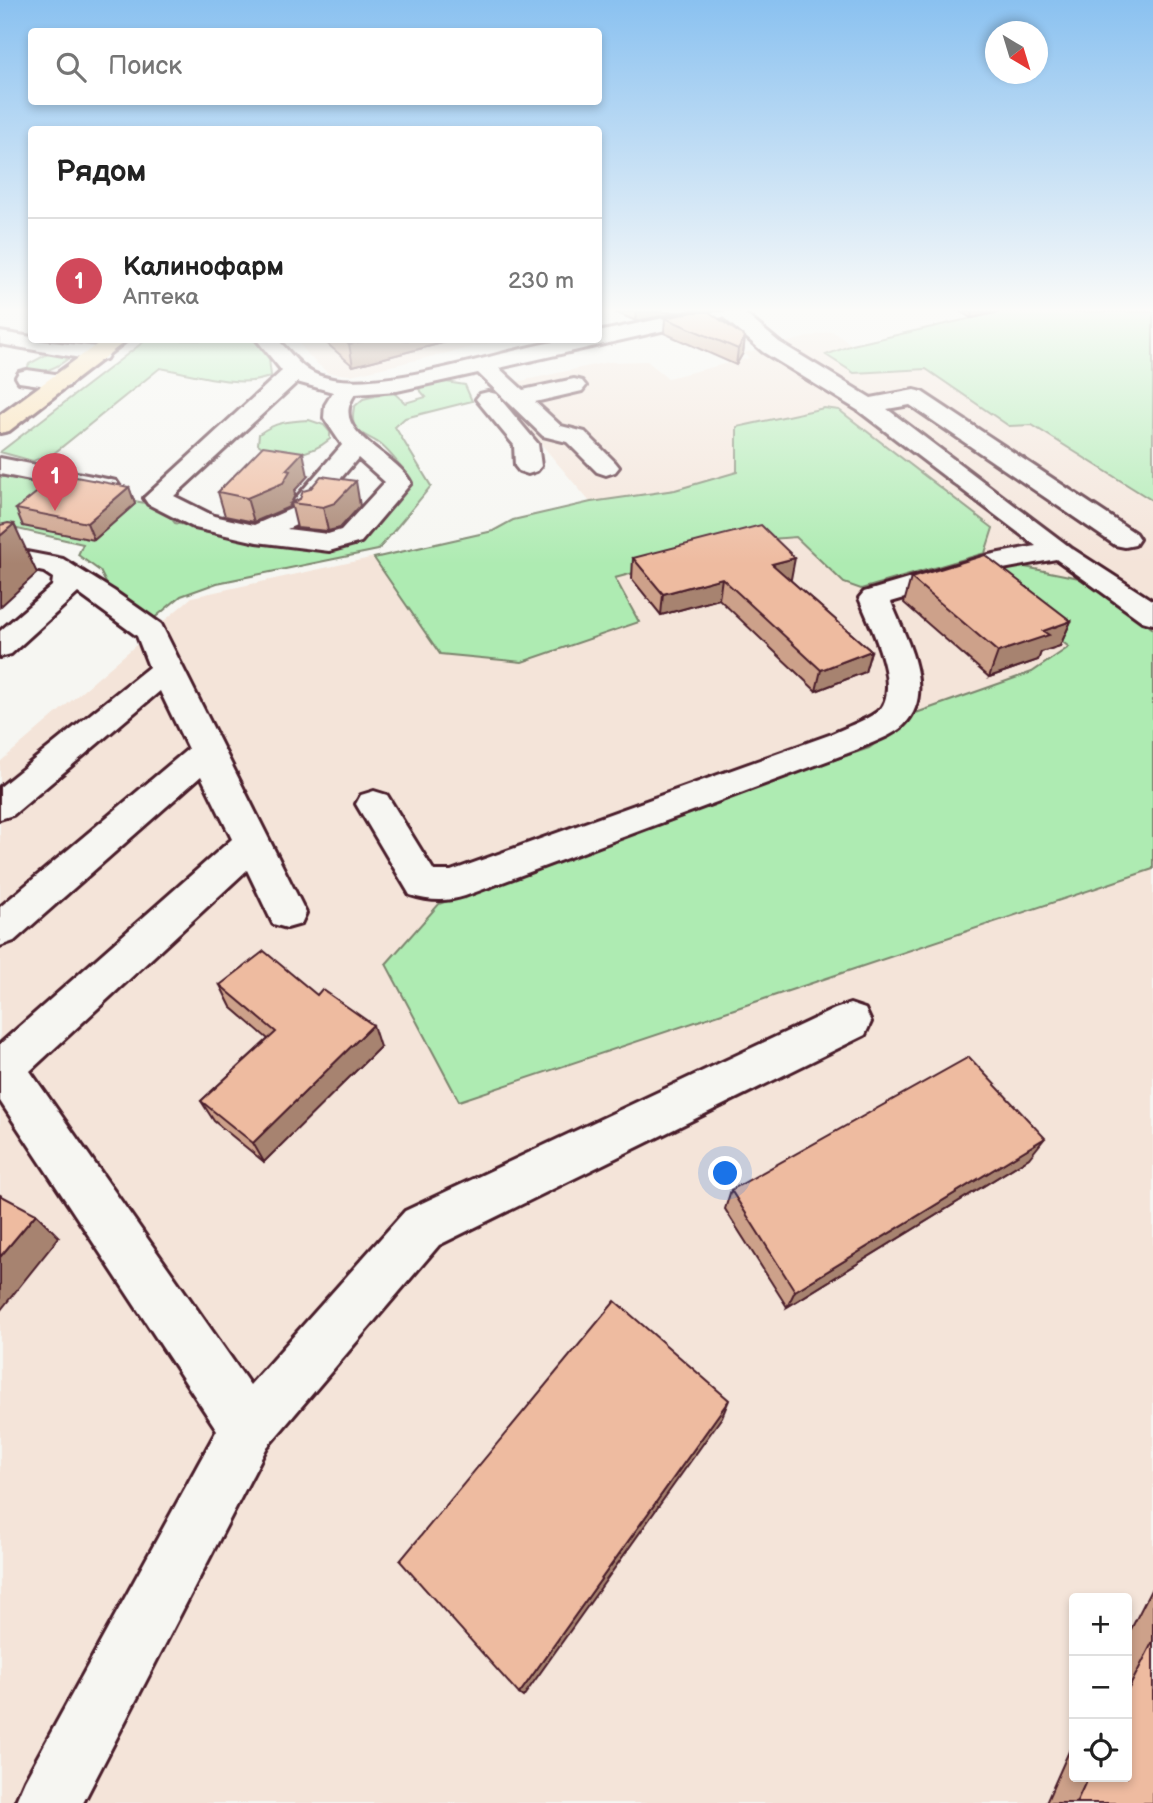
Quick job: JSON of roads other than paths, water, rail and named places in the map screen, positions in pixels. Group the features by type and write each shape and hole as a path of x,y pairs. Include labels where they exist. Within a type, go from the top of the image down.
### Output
{"main road":[{"path":"0,426 40,396"}],"street":[{"path":"157,498 269,396"},
{"path":"0,466 157,498 205,522 257,534 329,543 351,536 398,483 394,474 356,445 340,428 335,418 335,402 340,396"},
{"path":"492,396 526,444 528,466"},
{"path":"516,396 552,431 576,437 606,467"},
{"path":"519,398 528,396"},
{"path":"851,396 1063,553 1153,615"},
{"path":"867,406 914,397 1125,538 1153,548"},
{"path":"257,534 299,511 356,445"},
{"path":"374,804 423,885 452,886 831,746 892,718 904,691 897,653 874,598 999,561 1063,553 1125,538"},
{"path":"0,555 53,565 104,597 150,631 166,670 287,913"},
{"path":"0,647 66,589 68,575"},
{"path":"0,806 166,670"},
{"path":"0,930 206,752"},
{"path":"248,1428 1,1066 252,843"},
{"path":"48,1803 248,1428 422,1228 850,1022"}],"place":[{"name":"Калинофарм","path":"55,511"}]}
